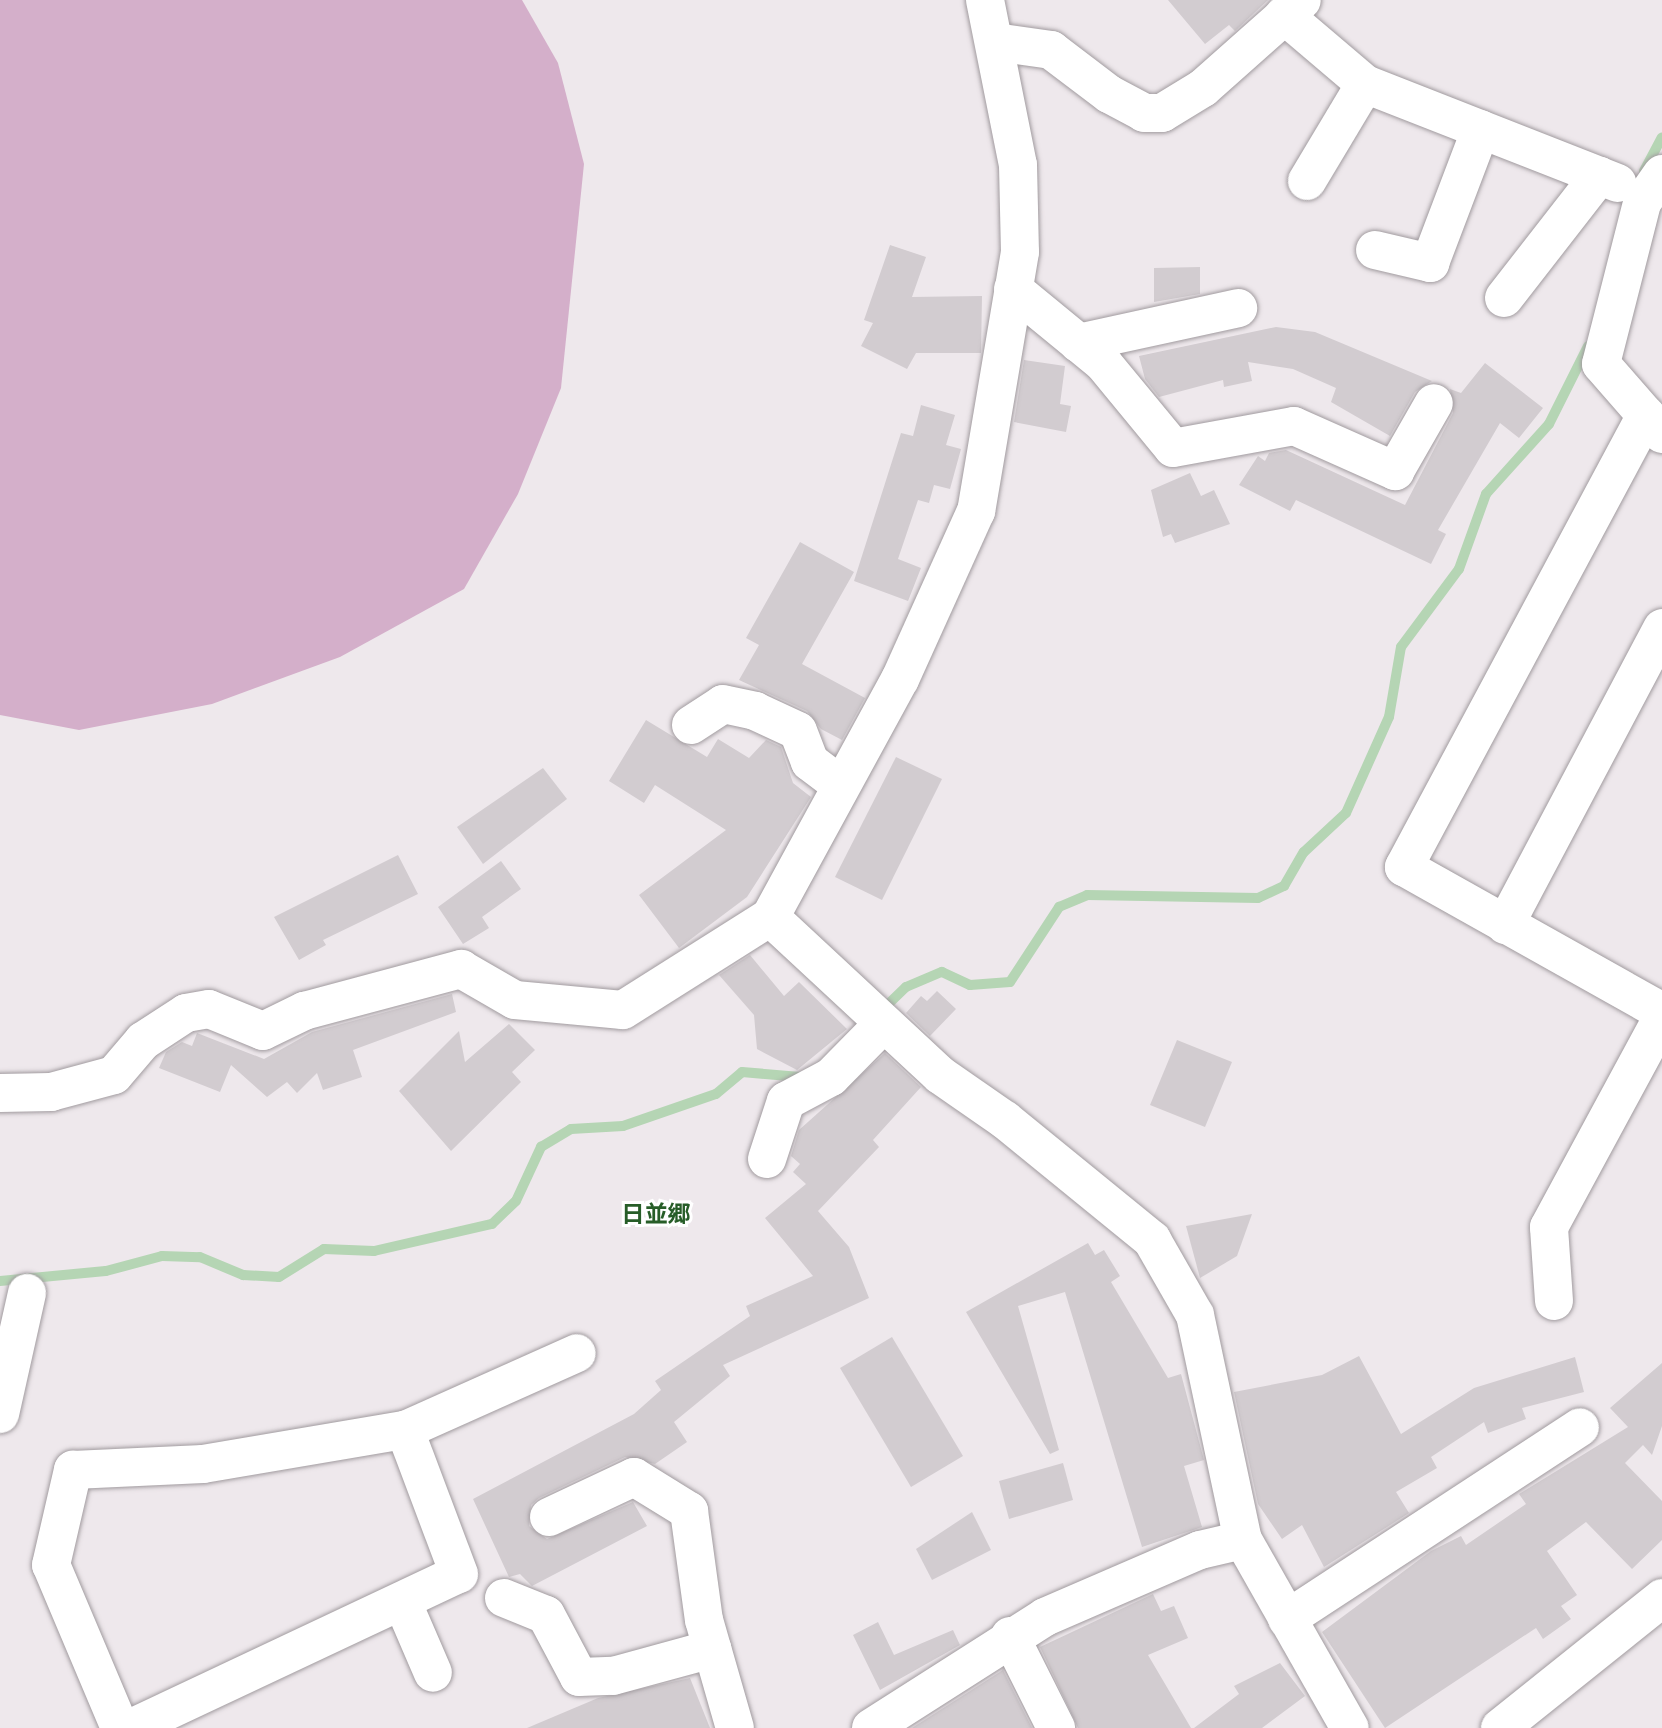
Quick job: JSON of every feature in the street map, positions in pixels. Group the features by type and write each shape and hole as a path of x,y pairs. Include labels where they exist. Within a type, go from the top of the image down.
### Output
{"street":[{"path":"0,1093 51,1092 114,1075 142,1041 186,1013 209,1009 263,1031 304,1012 461,969 515,1000 624,1010 770,916 900,678 976,511 1020,252 1018,165 985,0"},
{"path":"995,42 1051,50 1109,93 1143,113 1162,113 1203,88 1293,8 1365,83 1608,179 1504,298"},
{"path":"1307,181 1365,83"},
{"path":"1375,250 1430,263 1482,129"},
{"path":"1662,174 1642,202 1601,364 1654,425 1404,867 1662,1012"},
{"path":"1013,289 1103,363 1173,448 1294,426 1395,471 1434,403"},
{"path":"1078,343 1238,308"},
{"path":"1505,925 1662,628"},
{"path":"691,725 723,704 755,711 798,731 810,762 841,785"},
{"path":"770,916 872,1014 1152,1240 1195,1315 1243,1540 1350,1728"},
{"path":"767,1159 786,1101 831,1077 872,1014"},
{"path":"1554,1301 1549,1227 1662,1018"},
{"path":"0,1414 27,1293"},
{"path":"120,1728 51,1565 73,1471 203,1464 405,1430 578,1353"},
{"path":"1287,1619 1580,1427"},
{"path":"131,1728 459,1574 405,1430"},
{"path":"549,1517 634,1478 689,1511 712,1649 735,1728"},
{"path":"871,1728 932,1694 1010,1636 1115,1585 1243,1540"},
{"path":"504,1598 546,1615 579,1677 613,1676 712,1649"},
{"path":"1500,1728 1662,1598"},
{"path":"402,1601 433,1673"},
{"path":"1010,1636 1056,1728"}],"shaded area":[{"path":"0,0 522,0 558,63 584,164 561,388 518,494 464,589 340,657 212,704 79,730 0,715"}],"building":[{"path":"1168,0 1268,0 1235,31 1229,25 1205,44"},
{"path":"890,245 926,257 912,297 982,296 981,353 916,353 907,369 861,346 873,323 864,320"},
{"path":"1200,267 1200,294 1154,302 1154,268"},
{"path":"1276,327 1315,332 1432,381 1415,392 1390,436 1331,402 1336,388 1293,369 1248,362 1252,381 1224,387 1223,380 1159,397 1145,379 1139,356"},
{"path":"1024,360 1065,366 1060,404 1071,406 1066,432 1014,422"},
{"path":"1485,363 1543,408 1519,438 1500,423 1438,530 1446,534 1431,564 1296,500 1290,511 1239,485 1258,456 1265,461 1269,453 1286,450 1405,505 1453,413 1450,389 1461,393"},
{"path":"921,405 955,415 946,445 961,449 950,489 934,485 929,503 918,500 898,559 921,568 908,601 854,581 901,433 913,436"},
{"path":"1190,473 1201,496 1214,490 1230,524 1175,543 1171,534 1163,537 1151,490"},
{"path":"800,542 854,572 802,664 865,698 842,740 821,729 807,711 739,680 759,645 746,638"},
{"path":"646,720 707,757 718,739 749,758 766,740 781,747 793,783 811,797 747,897 679,948 639,895 726,830 655,785 644,803 609,781"},
{"path":"896,757 942,779 882,900 835,877"},
{"path":"543,768 567,799 483,864 457,827"},
{"path":"398,855 418,894 323,940 326,945 299,960 274,917"},
{"path":"501,861 521,889 482,917 489,928 463,944 438,907"},
{"path":"750,955 784,996 799,982 847,1029 797,1070 757,1049 754,1015 719,975"},
{"path":"937,991 956,1009 930,1036 906,1013 921,996 927,1001"},
{"path":"452,994 456,1012 353,1050 362,1077 323,1090 317,1073 297,1093 287,1082 267,1097 231,1065 220,1092 159,1068 166,1052 182,1042 192,1046 197,1033 264,1059 312,1032"},
{"path":"509,1024 535,1050 512,1072 521,1082 451,1151 399,1091 459,1031 465,1062"},
{"path":"1177,1040 1232,1062 1205,1127 1150,1105"},
{"path":"885,1053 921,1087 873,1140 879,1147 818,1211 849,1247 869,1298 723,1365 730,1376 674,1422 687,1442 655,1464 625,1457 539,1498 531,1505 529,1526 547,1539 633,1502 647,1526 532,1586 520,1574 509,1577 473,1499 634,1414 661,1390 655,1381 750,1316 746,1306 813,1276 765,1218 806,1184 793,1172 800,1164 791,1156 799,1130"},
{"path":"1252,1214 1237,1256 1200,1278 1186,1226"},
{"path":"1088,1243 1095,1255 1104,1250 1120,1276 1111,1282 1168,1378 1181,1374 1204,1460 1184,1466 1202,1527 1142,1547 1065,1292 1018,1306 1059,1450 1050,1454 966,1312"},
{"path":"892,1337 963,1456 911,1487 840,1368"},
{"path":"1359,1356 1401,1434 1474,1388 1575,1357 1584,1392 1522,1408 1526,1419 1488,1433 1484,1422 1431,1457 1437,1468 1396,1492 1409,1513 1324,1567 1302,1525 1282,1539 1258,1504 1234,1392 1322,1375"},
{"path":"1662,1363 1662,1426 1652,1455 1643,1445 1625,1463 1662,1501 1662,1540 1632,1569 1586,1522 1547,1551 1577,1595 1561,1606 1571,1619 1543,1639 1536,1628 1385,1728 1322,1632 1431,1551 1461,1536 1466,1545 1526,1504 1519,1494 1628,1427 1610,1408"},
{"path":"1063,1463 1073,1500 1009,1519 999,1481"},
{"path":"972,1512 991,1550 932,1580 916,1549"},
{"path":"1153,1594 1161,1611 1174,1606 1188,1638 1148,1655 1191,1728 1078,1728 1040,1647"},
{"path":"878,1622 894,1655 953,1630 960,1645 880,1690 853,1635"},
{"path":"1280,1663 1305,1696 1262,1728 1194,1728 1239,1694 1234,1686"},
{"path":"1003,1670 1032,1728 912,1728"},
{"path":"690,1678 710,1728 527,1728 598,1698"}],"waterway":[{"path":"1644,171 1662,137"},
{"path":"880,1012 906,987 942,972 970,985 1010,982 1059,907 1087,895 1258,898 1284,886 1304,852 1346,813 1389,717 1401,647 1459,569 1486,494 1549,424 1588,346"},
{"path":"0,1281 106,1271 162,1256 200,1257 243,1275 279,1277 324,1249 374,1251 492,1224 516,1201 541,1147 571,1129 623,1126 716,1094 742,1072 800,1077"}],"district":[{"name":"日並郷","path":"656,1213"}]}
